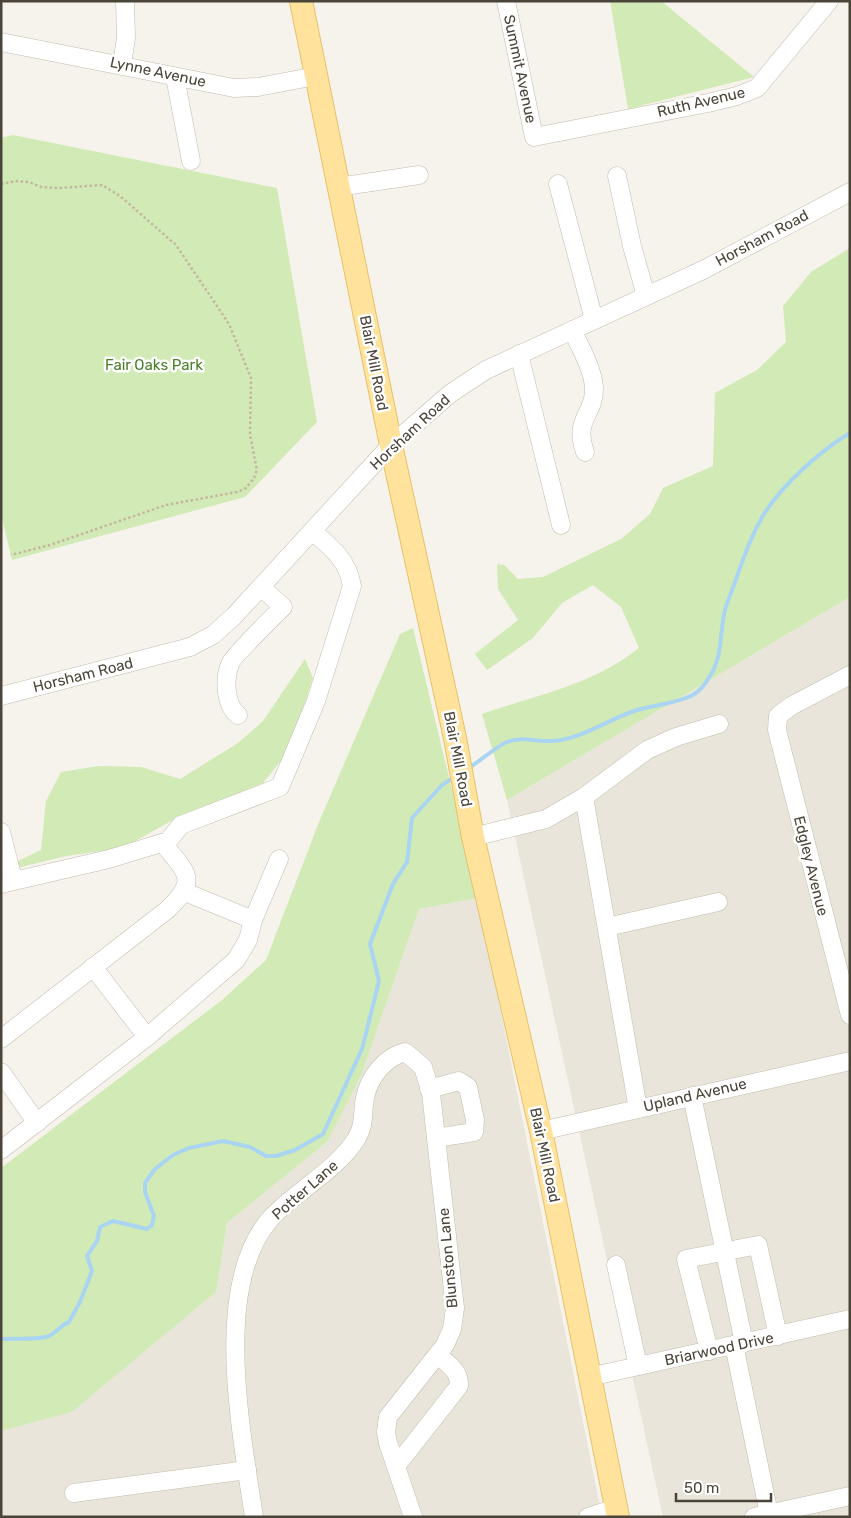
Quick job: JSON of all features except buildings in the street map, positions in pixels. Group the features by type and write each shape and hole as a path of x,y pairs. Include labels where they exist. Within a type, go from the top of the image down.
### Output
{"main road":[{"name":"Blair Mill Road","path":"301,1 391,445 455,738 473,837 541,1131 617,1513"}],"street":[{"path":"122,64 126,38 125,1"},
{"name":"Summit Avenue","path":"506,1 534,137"},
{"name":"Ruth Avenue","path":"534,137 708,103 737,96 757,88 829,1"},
{"name":"Lynne Avenue","path":"1,42 122,64 175,77 234,88 258,87 316,76"},
{"path":"175,77 191,161"},
{"path":"338,187 419,175"},
{"path":"618,176 632,246 646,296"},
{"path":"558,184 594,320"},
{"name":"Horsham Road","path":"1,696 190,647 213,635 234,616 391,445 451,393 486,370 704,270 850,192"},
{"path":"572,330 586,360 594,387 591,401 581,426 580,436 585,452"},
{"path":"519,354 561,526"},
{"path":"1,832 7,882 109,860 163,843 168,841 181,825 280,787 316,701 352,586 350,573 344,561 312,531"},
{"path":"238,715 230,709 227,693 230,663 283,607 261,587"},
{"path":"234,616 256,634"},
{"name":"Edgley Avenue","path":"850,675 791,706 778,716 777,730 850,1015"},
{"path":"473,837 546,819 584,797 647,750 719,724"},
{"path":"584,797 638,1109"},
{"path":"1,1039 93,966 168,910 184,892 186,872 163,843"},
{"path":"1,1150 147,1037 236,960 248,940 253,920 279,859"},
{"path":"184,892 253,920"},
{"path":"607,927 718,902"},
{"path":"93,966 147,1037"},
{"name":"Potter Lane","path":"254,1517 237,1395 237,1310 254,1243 272,1218 337,1162 351,1147 362,1130 364,1099 369,1085 378,1070 394,1055 405,1052 423,1067 430,1091"},
{"name":"Upland Avenue","path":"541,1131 850,1061"},
{"path":"1,1072 37,1123"},
{"path":"430,1091 459,1082 468,1087 476,1120 474,1132 436,1138"},
{"name":"Blunston Lane","path":"413,1517 388,1443 386,1432 388,1417 445,1345 452,1329 455,1308 430,1091"},
{"path":"692,1096 725,1251 762,1515 850,1496"},
{"path":"709,1351 686,1259 758,1245 778,1336"},
{"path":"616,1265 638,1366"},
{"name":"Briarwood Drive","path":"589,1377 850,1319"},
{"path":"397,1465 459,1386 460,1379 456,1371 438,1355"},
{"path":"74,1493 247,1470"},
{"path":"588,1517 617,1513"}],"path":[{"path":"1,184 15,181 29,182 41,187 59,188 102,185 120,196 176,245 229,324 251,378 250,435 257,470 254,478 246,488 237,492 166,505 50,545 11,555"}],"shaded area":[{"path":"850,597 850,1517 663,1517 507,800"},
{"path":"478,898 602,1517 1,1517 1,1431 72,1412 216,1292 227,1223 328,1141 361,1076 419,909"}],"green space":[{"path":"610,1 661,1 754,77 628,109"},
{"name":"Fair Oaks Park","path":"13,135 277,188 317,422 245,497 12,560 1,514 1,138"},
{"path":"850,248 850,597 507,800 482,714 564,688 603,671 639,648 621,607 593,585 562,603 533,638 487,670 475,654 518,620 498,589 497,564 504,565 518,579 543,577 621,539 650,514 663,488 713,466 715,393 757,370 786,342 783,306 811,272"},
{"path":"413,628 478,898 419,909 361,1076 328,1141 227,1223 216,1292 72,1412 1,1431 1,1168 222,1000 266,960 319,822 400,634"},
{"path":"305,659 313,678 289,751 263,783 171,821 123,848 66,856 1,872 1,869 41,850 46,801 61,772 99,766 141,767 180,779 238,743 263,721"}],"waterway":[{"path":"469,768 507,742 524,739 552,741 573,737 634,711 693,695 703,687 717,659 726,606 748,548 764,514 781,491 803,469 838,440 850,433"},
{"path":"1,1339 46,1337 69,1322 80,1302 92,1271 87,1256 97,1241 100,1227 113,1221 147,1229 152,1225 154,1216 145,1192 145,1183 155,1169 173,1155 189,1148 223,1141 250,1147 266,1156 276,1156 295,1150 323,1134 362,1049 379,981 370,944 393,884 407,862 412,818 442,785 455,777"}]}
